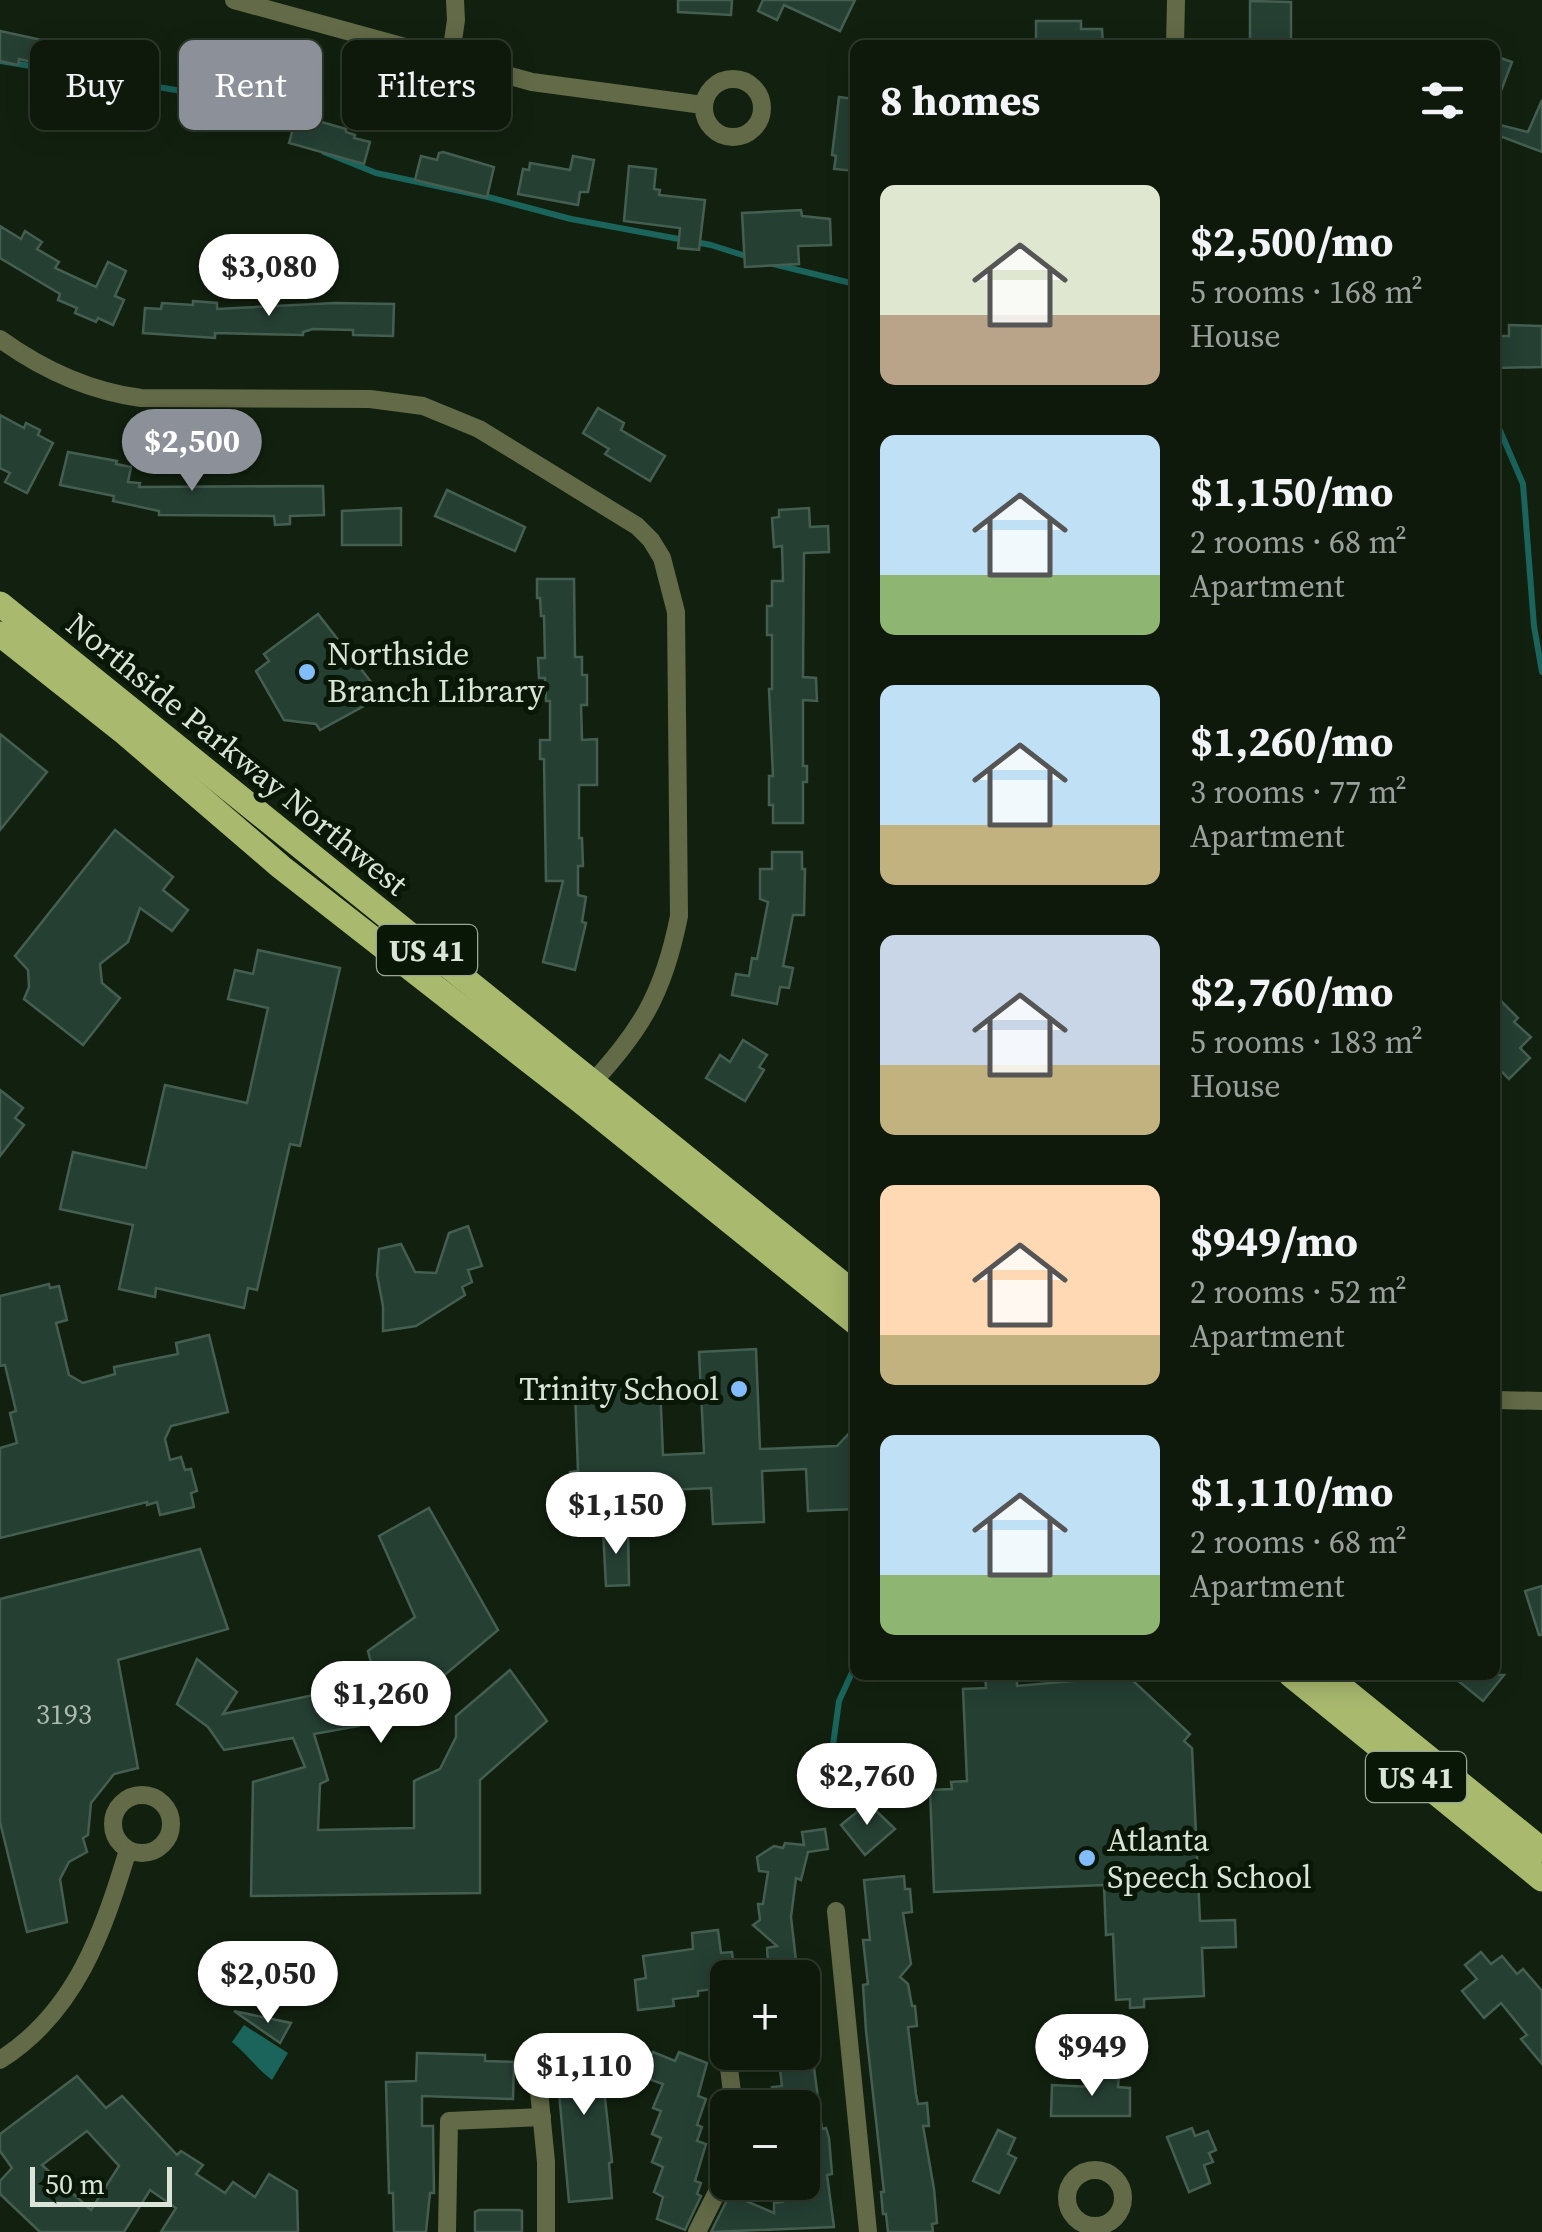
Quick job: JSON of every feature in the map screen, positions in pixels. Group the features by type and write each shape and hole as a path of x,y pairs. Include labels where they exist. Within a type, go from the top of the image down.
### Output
{"main road":[{"name":"Northside Parkway Northwest","path":"0,604 586,1090 850,1318"},
{"name":"Northside Parkway Northwest","path":"0,634 281,867 586,1090 850,1290"},
{"name":"US 41","path":"1297,1680 1542,1879"},
{"name":"US 41","path":"1332,1680 1542,1850"}],"street":[{"path":"234,0 376,40"},
{"path":"453,40 454,0"},
{"path":"1176,0 1176,40"},
{"path":"511,77 704,105"},
{"path":"0,339 49,370 112,394 141,398 370,399 422,406 479,429 637,526 651,540 662,558 676,612 678,916 670,961 651,1008 626,1046 586,1090"},
{"path":"1500,1400 1542,1401"},
{"path":"0,2060 32,2035 76,1984 106,1924 128,1850"},
{"path":"836,1911 868,2232"},
{"path":"535,2050 546,2232"},
{"path":"447,2232 449,2121 542,2118"},
{"path":"696,2232 713,2200"}],"water":[{"path":"244,2025 288,2053 272,2080 232,2042"}],"building":[{"path":"678,0 732,0 731,15 678,12"},
{"path":"763,0 855,0 840,31 784,5 777,20 758,11"},
{"path":"1250,1 1291,2 1291,40 1250,40"},
{"path":"1036,21 1081,21 1081,29 1102,29 1103,40 1036,40"},
{"path":"0,31 41,40 30,40 30,62 19,59 18,65 0,61"},
{"path":"1500,58 1512,62 1500,94"},
{"path":"839,97 850,98 850,171 834,169 836,156 832,155"},
{"path":"1542,100 1542,152 1500,136 1500,125 1528,132"},
{"path":"322,122 370,142 364,164 289,143 293,130 322,130"},
{"path":"443,152 494,167 487,197 415,180 421,156 437,160"},
{"path":"573,156 594,160 588,192 580,192 578,205 518,194 523,169 529,170 530,163 570,170"},
{"path":"629,166 656,169 654,189 660,190 659,195 705,200 699,250 678,248 680,228 624,221"},
{"path":"801,210 802,216 830,219 831,245 798,246 799,264 745,267 742,213"},
{"path":"0,226 21,239 25,231 42,242 37,249 59,262 55,268 96,287 108,262 126,271 115,296 124,300 113,325 75,313 77,308 58,300 60,294 0,258"},
{"path":"193,301 217,303 217,309 394,304 393,336 313,329 303,335 215,333 215,338 143,333 145,308 161,309 162,303 193,305"},
{"path":"1509,325 1542,326 1542,367 1500,368 1500,336 1509,336"},
{"path":"598,408 624,423 621,430 665,456 650,481 605,454 609,449 583,433"},
{"path":"0,415 24,428 26,423 40,430 38,435 53,443 27,493 5,482 10,473 0,468"},
{"path":"68,452 131,467 128,482 140,483 139,487 323,486 324,515 290,516 290,524 275,525 274,516 159,515 159,511 113,501 114,496 60,485"},
{"path":"447,490 525,527 515,551 435,516"},
{"path":"401,508 401,545 342,545 342,511"},
{"path":"809,508 810,527 828,526 829,552 804,553 803,677 816,678 817,701 803,700 803,766 807,766 807,782 803,782 803,823 773,823 773,805 769,805 769,776 773,776 769,689 772,635 767,635 767,606 772,606 772,581 783,581 782,546 774,547 772,518 779,517 779,510"},
{"path":"537,579 574,579 575,657 582,657 582,675 587,675 587,705 581,705 582,740 597,739 597,785 579,785 583,866 578,866 578,895 586,897 582,922 586,923 575,970 543,962 563,881 546,881 544,759 540,759 540,740 550,740 550,701 546,701 545,678 539,678 538,658 545,658 544,616 537,598"},
{"name":"Northside Branch Library","path":"318,614 382,696 320,730 316,724 284,720 256,671 269,661 264,654"},
{"path":"0,734 47,772 0,830"},
{"path":"115,830 173,877 163,890 188,910 172,931 140,908 128,942 100,964 102,983 120,998 83,1045 24,999 29,987 28,970 15,956"},
{"path":"772,852 802,852 805,869 804,915 793,915 783,966 793,968 789,988 780,987 777,1004 732,995 736,974 749,976 752,958 757,959 768,902 760,899 760,869 772,869"},
{"path":"258,950 340,968 300,1146 290,1144 257,1290 248,1288 244,1308 156,1288 155,1297 119,1289 133,1225 60,1209 73,1152 146,1168 165,1085 247,1103 268,1008 228,999 235,970 253,974"},
{"path":"1500,1000 1518,1018 1514,1022 1531,1037 1520,1048 1530,1058 1509,1079 1500,1070"},
{"path":"743,1040 767,1055 759,1067 764,1070 745,1101 706,1078 720,1055 730,1062"},
{"path":"0,1090 23,1108 15,1118 24,1125 0,1156"},
{"path":"468,1226 482,1266 468,1270 472,1282 462,1287 465,1295 416,1326 383,1331 377,1275 379,1249 401,1244 415,1272 436,1273 449,1233"},
{"path":"49,1284 50,1288 59,1286 67,1320 56,1323 69,1375 83,1383 115,1374 114,1367 178,1354 176,1343 209,1335 228,1412 171,1426 165,1439 170,1460 181,1457 185,1470 191,1469 197,1491 191,1493 194,1507 160,1515 157,1502 147,1502 0,1538 0,1448 17,1443 10,1413 16,1411 5,1365 0,1366 0,1296"},
{"path":"756,1349 760,1449 837,1446 850,1432 850,1509 808,1511 806,1469 762,1471 764,1522 713,1524 711,1488 580,1494 580,1489 571,1490 570,1472 578,1471 575,1390 660,1385 663,1455 704,1453 699,1352"},
{"path":"429,1508 498,1630 434,1684 412,1679 393,1683 368,1708 359,1726 314,1734 328,1780 320,1784 318,1830 414,1828 414,1781 440,1769 456,1737 456,1716 510,1670 547,1721 480,1780 480,1893 251,1896 253,1782 305,1767 293,1738 224,1750 208,1727 177,1704 197,1659 237,1692 223,1714 376,1682 368,1651 415,1617 379,1536"},
{"path":"628,1529 629,1585 606,1586 603,1530"},
{"path":"200,1549 228,1629 118,1660 138,1768 114,1774 91,1803 88,1835 83,1838 87,1852 69,1862 60,1879 67,1922 27,1932 0,1822 0,1599"},
{"path":"1542,1586 1542,1635 1539,1635 1525,1591"},
{"path":"985,1680 1017,1680 1017,1686 1132,1680 1190,1734 1184,1741 1192,1748 1200,1921 1235,1920 1236,1947 1202,1948 1204,1996 1144,1999 1144,2007 1130,2008 1130,1999 1116,2000 1113,1934 1106,1935 1104,1885 934,1892 930,1790 952,1789 951,1782 967,1781 963,1689 986,1688"},
{"path":"1457,1680 1500,1680 1483,1701"},
{"path":"868,1803 895,1829 865,1855 841,1825"},
{"path":"825,1829 828,1849 808,1852 801,1880 796,1878 791,1917 796,1960 768,1960 767,1948 777,1946 753,1925 760,1920 758,1904 763,1904 768,1872 759,1871 757,1857 774,1846 783,1848 785,1843 804,1845 802,1832"},
{"path":"904,1876 905,1889 910,1889 912,1912 903,1913 911,1964 900,1977 908,1984 915,2006 917,2026 908,2027 918,2104 927,2103 929,2126 923,2126 934,2189 937,2223 932,2224 933,2232 888,2232 883,2214 884,2192 866,2031 863,1985 868,1984 863,1940 870,1940 864,1880"},
{"path":"718,1930 721,1953 732,1952 733,1960 710,1960 710,1989 698,1991 698,1996 673,1999 674,2006 638,2010 635,1980 646,1978 643,1956 693,1949 692,1933"},
{"path":"1481,1952 1491,1964 1502,1956 1517,1974 1523,1969 1542,1991 1542,2064 1521,2039 1527,2035 1501,2003 1484,2018 1462,1991 1477,1979 1465,1965"},
{"path":"234,2011 291,2023 280,2043"},
{"path":"600,2034 603,2057 596,2058 598,2090 604,2089 612,2198 569,2202 554,2038"},
{"path":"653,2052 675,2061 679,2052 707,2063 698,2096 706,2099 697,2125 702,2127 697,2141 706,2144 695,2181 701,2183 697,2194 701,2196 685,2230 657,2219 663,2197 654,2192 663,2167 652,2162 661,2138 652,2134 661,2111 653,2108 663,2084 643,2077"},
{"path":"417,2053 485,2055 485,2061 514,2062 513,2099 422,2096 422,2126 433,2126 434,2193 430,2193 426,2232 394,2232 386,2082 416,2081"},
{"path":"780,2070 814,2070 817,2090 772,2090 782,2086"},
{"path":"1094,2074 1119,2075 1118,2087 1130,2088 1130,2116 1051,2116 1052,2085 1093,2087"},
{"path":"77,2076 106,2108 122,2096 177,2155 181,2151 203,2165 196,2174 225,2193 233,2182 255,2197 269,2174 297,2191 298,2232 161,2232 176,2208 150,2190 124,2232 40,2232 0,2194 0,2181 12,2168 0,2151 0,2134","holes":["87,2131 119,2166 91,2210 42,2165"]},
{"path":"820,2114 822,2129 826,2128 829,2138 832,2174 827,2175 834,2227 711,2232 727,2200 744,2200 774,2213 774,2203 820,2200"},
{"path":"1192,2128 1195,2136 1208,2131 1216,2150 1209,2153 1213,2162 1204,2165 1210,2183 1189,2192 1167,2137"},
{"path":"998,2130 1015,2138 1008,2154 1016,2158 999,2193 973,2181"},
{"path":"522,2211 522,2232 475,2232 475,2212"}],"waterway":[{"path":"0,61 224,98 251,107 298,132"},
{"path":"324,152 376,173 571,219 711,245 752,258"},
{"path":"769,263 850,283"},
{"path":"1500,431 1523,484 1534,626 1542,672"},
{"path":"833,1745 839,1701 850,1677"}],"place":[{"name":"Northside Branch Library","path":"307,672"},
{"name":"Trinity School","path":"739,1389"},
{"name":"Atlanta Speech School","path":"1087,1858"}]}
